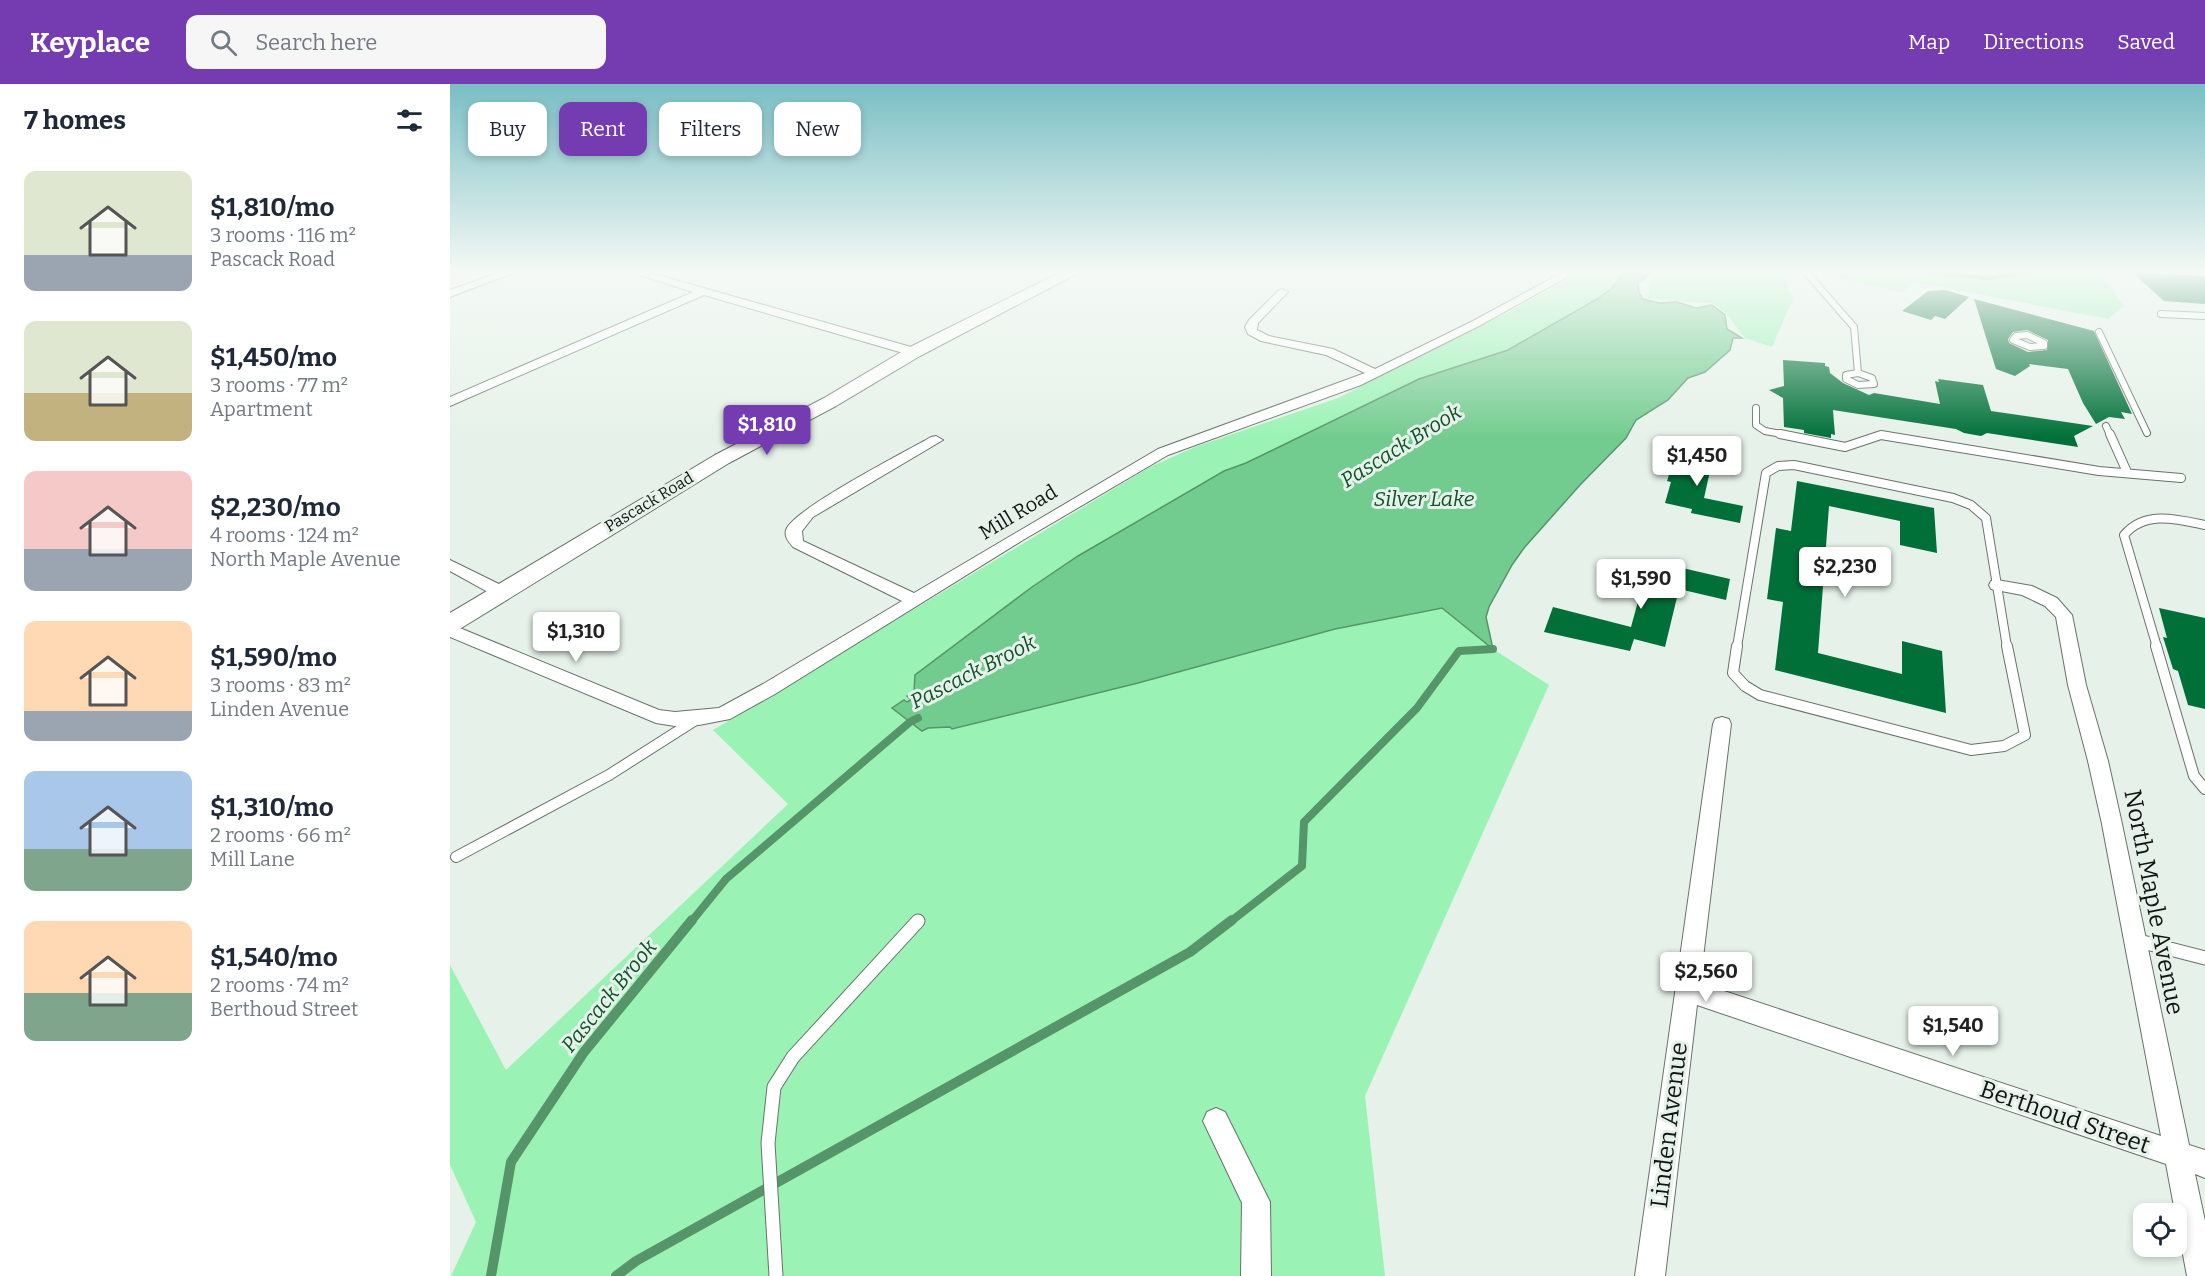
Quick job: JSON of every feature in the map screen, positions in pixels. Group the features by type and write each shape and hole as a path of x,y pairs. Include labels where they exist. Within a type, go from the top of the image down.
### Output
{"street":[{"path":"450,402 623,327"},
{"path":"824,327 914,352"},
{"name":"Pascack Road","path":"450,624 663,493 830,402 914,352 964,327"},
{"path":"1251,327 1252,332 1265,339 1329,352 1374,373"},
{"name":"Mill Road","path":"450,630 656,716 675,719 723,714 1163,452 1328,394 1470,327"},
{"path":"914,600 798,544 794,538 794,530 808,514 936,440"},
{"path":"450,565 501,592"},
{"name":"North Maple Avenue","path":"1997,585 2026,590 2050,602 2064,615 2077,685 2098,761 2202,1276"},
{"name":"Linden Avenue","path":"1650,1276 1722,724"},
{"name":"Berthoud Street","path":"1687,990 2205,1164"},
{"path":"1216,1121 1256,1202 1256,1276"}],"lane":[{"path":"1854,327 1858,373"},
{"path":"2099,332 2147,433"},
{"path":"1756,408 1756,425 1765,431 1845,447 1881,435 2099,471 2181,478"},
{"path":"2106,426 2127,472"},
{"path":"1794,465 1817,469 1953,498 1975,507 1986,518 1997,585 2015,693 2025,735 2004,746 1971,750 1771,699 1750,691 1733,673 1766,474 1778,466 1794,465"},
{"path":"2205,525 2169,518 2147,519 2130,525 2124,535 2194,776 2205,789"},
{"path":"456,857 609,775 699,718"},
{"path":"776,1276 768,1143 774,1087 793,1057 918,921"},
{"path":"2134,940 2205,958"}],"shaded area":[{"path":"1479,327 1549,327 1508,350 1419,379 1246,463 1224,471 1078,556 1032,587 915,675 912,699 907,702 922,731 928,728 950,727 1335,629 1442,608 1493,649 1549,685 1365,1096 1385,1276 451,1276 476,1222 450,1165 450,965 506,1070 788,804 713,730 1150,467 1195,447 1338,398"},
{"path":"1736,327 1781,327 1772,347 1745,338"}],"water":[{"name":"Silver Lake","path":"1549,327 1727,327 1742,338 1733,338 1730,350 1705,372 1688,378 1668,400 1636,420 1626,438 1524,548 1489,607 1486,617 1493,649 1442,608 1335,629 1138,683 952,729 950,727 928,728 922,731 892,708 904,700 907,702 911,700 907,696 914,691 915,675 1032,587 1078,556 1224,471 1246,463 1419,379 1508,350"}],"building":[{"path":"1983,327 2078,327 2094,331 2132,414 2121,412 2125,419 2109,417 2096,424 2083,403 2068,369 2029,364 2030,366 2015,376 1996,369","holes":["2027,330 2048,340 2047,350 2028,352 2009,343 2008,339 2013,332"]},
{"path":"1783,360 1825,363 1830,373 1843,383 1869,395 1874,393 1940,404 1935,381 1939,382 1938,379 1983,385 1991,411 2093,426 2074,436 2078,447 1987,433 1981,436 1956,429 1833,410 1835,435 1831,434 1831,438 1804,433 1804,430 1784,427 1783,398 1769,390 1784,386"},
{"path":"1680,447 1714,453 1704,498 1743,506 1740,523 1691,513 1692,509 1665,503 1671,482 1667,481"},
{"path":"1797,481 1934,508 1937,553 1900,545 1900,521 1829,506 1818,653 1902,674 1902,641 1942,651 1946,713 1775,670 1783,602 1767,599 1776,528 1791,531"},
{"path":"1648,565 1677,571 1678,567 1730,579 1726,600 1679,589 1665,647 1634,639 1630,651 1544,632 1553,607 1631,627"},
{"path":"2159,608 2205,618 2205,709 2188,705 2178,671 2173,669 2163,637 2167,638"}],"waterway":[{"path":"1230,922 1302,866 1304,822 1417,708 1459,651 1493,649"},
{"name":"Pascack Brook","path":"691,922 726,879 910,722 918,718"},
{"name":"Pascack Brook","path":"491,1276 511,1162 584,1052 692,920"},
{"path":"616,1276 636,1261 1190,952 1232,920"}]}
